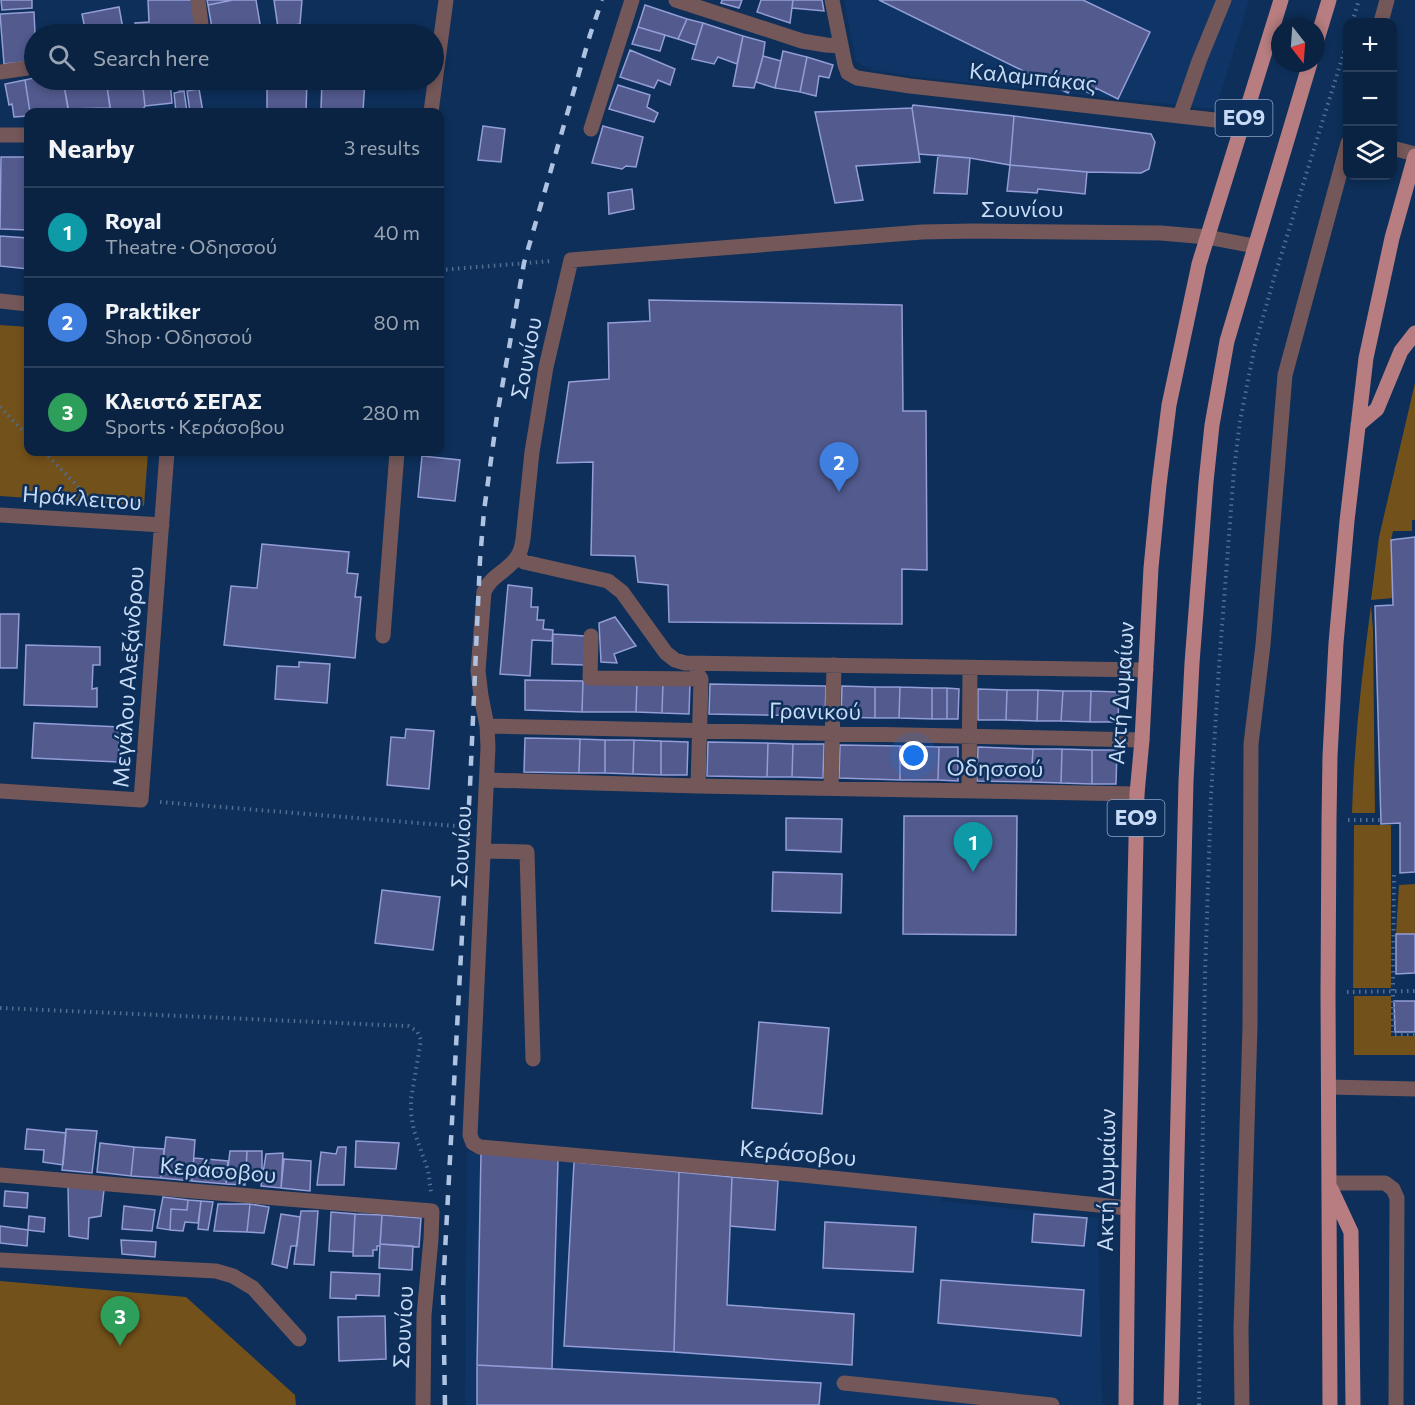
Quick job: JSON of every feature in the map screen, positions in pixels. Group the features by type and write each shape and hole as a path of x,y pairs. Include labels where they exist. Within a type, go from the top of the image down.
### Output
{"main road":[{"name":"Ακτή Δυμαίων","path":"1126,1405 1137,794 1151,568 1165,430 1199,264 1281,0"},
{"path":"1324,18 1329,0"},
{"name":"ΕΟ9","path":"1171,1405 1186,781 1199,562 1212,425 1227,341 1307,72"},
{"path":"1330,1405 1329,820 1336,643 1358,425 1369,347 1392,238 1415,155"},
{"path":"1358,425 1377,409 1401,351 1415,333"},
{"path":"1329,1184 1351,1232 1353,1405"}],"street":[{"path":"198,0 201,24"},
{"path":"443,24 446,0"},
{"path":"591,129 632,0"},
{"path":"676,0 802,41 841,46"},
{"name":"Καλαμπάκας","path":"832,0 848,73 865,80 1242,123"},
{"path":"1180,116 1224,0"},
{"path":"1382,18 1387,0"},
{"path":"0,72 24,68"},
{"path":"432,108 434,90"},
{"path":"0,135 24,135"},
{"path":"1397,150 1415,155"},
{"path":"1242,1405 1241,1329 1250,1026 1251,744 1263,645 1285,375 1343,158"},
{"name":"Σουνίου","path":"470,1135 488,747 478,671 484,592 489,582 518,556 523,539 532,452 546,367 570,260 922,232 1161,233 1207,237 1254,246"},
{"path":"0,302 24,304"},
{"name":"Μεγάλου Αλεξάνδρου","path":"0,791 141,800 167,456"},
{"path":"383,636 397,456"},
{"name":"Ηράκλειτου","path":"0,515 162,525"},
{"path":"518,556 524,562 608,581 622,592 666,653 675,660 690,663 1146,670"},
{"path":"591,636 590,678 701,679"},
{"path":"690,663 701,679 698,786"},
{"path":"831,788 834,665"},
{"path":"969,790 970,668"},
{"name":"Γρανικού","path":"487,726 1142,740"},
{"name":"Οδησσού","path":"487,780 1137,794"},
{"path":"484,851 527,852 533,1059"},
{"path":"1329,1087 1415,1089"},
{"name":"Κεράσοβου","path":"470,1135 473,1143 480,1147 802,1175 1128,1208"},
{"name":"Κεράσοβου","path":"0,1175 432,1210"},
{"path":"1329,1184 1385,1184 1393,1189 1397,1198 1396,1405"},
{"name":"Σουνίου","path":"423,1405 424,1316 432,1210"},
{"path":"0,1260 216,1271 233,1276 253,1288 299,1339"},
{"path":"844,1383 962,1400 1052,1405"}],"path":[{"path":"1353,18 1359,0"},
{"path":"444,270 570,260"},
{"path":"0,407 24,432"},
{"path":"48,456 113,522"},
{"path":"141,800 455,826"},
{"path":"1329,820 1380,820"},
{"path":"1395,875 1392,992 1394,1035 1415,1034"},
{"path":"1328,992 1415,991"},
{"path":"0,1008 408,1026 417,1031 421,1040 411,1099 411,1114 414,1131 428,1170 432,1210"}],"shaded area":[{"path":"844,0 1249,0 1216,109 916,77 874,70 856,62"},
{"path":"0,325 24,327 24,456 148,456 144,506 0,496"},
{"path":"1415,383 1415,520 1412,520 1412,531 1393,531 1391,540 1393,598 1371,600 1379,537"},
{"path":"1371,605 1375,813 1352,813 1359,709"},
{"path":"1354,825 1391,825 1391,988 1353,988"},
{"path":"1415,884 1415,934 1396,934 1399,885"},
{"path":"1354,996 1391,996 1391,1036 1415,1036 1415,1055 1354,1055"},
{"path":"467,1152 942,1195 941,1201 1098,1218 1102,1405 465,1405"},
{"path":"0,1281 186,1297 295,1395 296,1405 0,1405"}],"building":[{"path":"1,0 32,0 32,8 2,10"},
{"path":"148,0 193,0 195,24 135,24 149,22"},
{"path":"207,0 233,0 208,5"},
{"path":"233,0 256,0 260,24 211,24 208,5"},
{"path":"274,0 302,0 300,24 277,24"},
{"path":"722,0 742,0 739,8 721,3"},
{"path":"761,0 793,0 790,23 757,12"},
{"path":"793,0 822,0 824,11 792,8"},
{"path":"879,0 1083,0 1150,32 1118,99 1096,88 1093,95 1073,85 1068,93"},
{"path":"645,5 687,19 678,39 638,27"},
{"path":"119,7 122,24 84,24 82,14"},
{"path":"34,12 35,24 24,24 24,62 4,64 0,14"},
{"path":"687,19 703,23 696,45 678,39"},
{"path":"703,23 743,36 737,64 718,57 714,64 692,59"},
{"path":"638,27 665,35 660,51 632,44"},
{"path":"743,36 765,42 754,88 733,86"},
{"path":"630,50 675,69 670,85 658,80 654,88 620,77"},
{"path":"783,51 807,57 800,92 775,88"},
{"path":"763,56 781,61 775,88 756,82"},
{"path":"807,57 833,65 829,78 819,76 816,96 800,92"},
{"path":"24,80 24,90 27,90 29,108 24,108 24,116 14,117 5,84"},
{"path":"618,85 650,95 647,107 658,113 654,122 609,109"},
{"path":"27,90 65,90 68,108 29,108"},
{"path":"65,90 107,90 110,108 68,108"},
{"path":"108,90 143,90 144,108 110,108"},
{"path":"143,90 171,90 172,103 145,106"},
{"path":"199,90 202,108 189,108 187,91"},
{"path":"267,90 307,90 306,108 267,108"},
{"path":"322,90 364,90 363,108 321,108"},
{"path":"184,91 186,108 176,108 174,93"},
{"path":"913,105 1014,116 1010,165 970,158 919,154"},
{"path":"912,108 920,162 856,166 863,200 835,203 815,112"},
{"path":"1014,116 1151,134 1155,142 1149,169 1141,173 1087,172 1010,165"},
{"path":"483,126 505,129 501,162 478,160"},
{"path":"603,126 643,137 636,167 626,166 622,169 592,163"},
{"path":"938,155 970,158 967,194 934,193"},
{"path":"1,157 24,157 24,230 0,229"},
{"path":"1010,165 1087,172 1085,194 1038,189 1037,193 1007,191"},
{"path":"632,189 634,209 609,214 608,193"},
{"path":"0,236 24,238 24,269 0,266"},
{"path":"649,300 902,305 903,411 926,411 927,570 902,569 902,624 669,622 668,585 638,582 635,556 591,555 593,462 557,463 569,382 609,379 608,323 650,321"},
{"path":"422,456 460,460 455,501 418,497"},
{"path":"1415,537 1415,872 1400,873 1400,823 1381,824 1375,606 1393,605 1391,540"},
{"path":"262,544 349,552 347,573 358,574 355,597 361,597 355,658 224,645 231,586 257,588"},
{"path":"508,585 532,588 531,607 538,607 537,620 544,620 543,629 553,630 552,641 532,640 530,676 500,674"},
{"path":"0,614 19,614 17,668 0,668"},
{"path":"615,617 636,646 614,654 617,663 601,662 599,623"},
{"path":"553,634 585,636 584,665 552,664"},
{"path":"26,645 100,647 100,665 93,665 92,689 97,688 97,707 24,705"},
{"path":"299,662 330,664 327,703 275,699 277,666 299,667"},
{"path":"525,680 583,681 582,712 525,710"},
{"path":"583,681 637,682 636,712 582,712"},
{"path":"637,682 663,682 662,713 636,712"},
{"path":"663,682 690,683 689,714 662,713"},
{"path":"710,684 826,686 825,716 709,714"},
{"path":"842,686 875,687 875,718 841,717"},
{"path":"875,687 900,687 899,718 875,718"},
{"path":"900,687 932,688 932,719 899,718"},
{"path":"932,688 947,688 947,719 932,719"},
{"path":"947,688 959,689 958,719 947,719"},
{"path":"978,689 1007,690 1006,720 978,720"},
{"path":"1007,690 1038,690 1037,721 1006,720"},
{"path":"1038,690 1063,691 1061,721 1037,721"},
{"path":"1063,691 1091,691 1090,722 1061,721"},
{"path":"1091,691 1119,692 1118,722 1090,722"},
{"path":"34,723 120,727 118,762 32,758"},
{"path":"406,729 434,731 429,789 387,785 391,737 405,738"},
{"path":"525,738 580,739 579,773 524,772"},
{"path":"580,739 605,740 605,773 579,773"},
{"path":"605,740 634,740 633,774 605,773"},
{"path":"634,740 661,741 661,775 633,774"},
{"path":"661,741 688,742 687,775 661,775"},
{"path":"708,742 768,743 767,777 707,776"},
{"path":"768,743 793,744 792,777 767,777"},
{"path":"793,744 824,744 823,778 792,777"},
{"path":"840,745 900,746 900,780 839,778"},
{"path":"900,746 939,747 938,780 900,780"},
{"path":"939,747 958,747 958,781 938,780"},
{"path":"978,747 1033,749 1031,782 977,781"},
{"path":"1033,749 1062,749 1061,783 1031,782"},
{"path":"1062,749 1092,750 1092,784 1061,783"},
{"path":"1092,750 1117,750 1116,784 1092,784"},
{"path":"904,816 1017,816 1016,935 903,934"},
{"path":"786,818 842,819 841,852 786,850"},
{"path":"773,872 842,874 841,913 772,911"},
{"path":"382,890 440,897 433,950 375,943"},
{"path":"1396,934 1415,934 1415,973 1396,974"},
{"path":"1394,1001 1415,1001 1415,1032 1395,1032"},
{"path":"759,1022 829,1028 822,1114 752,1108"},
{"path":"27,1129 66,1133 63,1165 43,1162 44,1150 25,1149"},
{"path":"66,1129 97,1131 92,1173 62,1170"},
{"path":"166,1137 195,1140 192,1181 161,1178"},
{"path":"356,1141 399,1143 396,1169 355,1167"},
{"path":"100,1143 134,1147 131,1176 97,1172"},
{"path":"134,1147 164,1149 161,1178 131,1176"},
{"path":"338,1147 346,1147 344,1185 317,1185 321,1152 336,1154"},
{"path":"230,1151 247,1151 245,1185 226,1184"},
{"path":"247,1151 262,1151 262,1177 246,1175"},
{"path":"283,1153 281,1188 261,1186 266,1154"},
{"path":"481,1153 558,1160 552,1369 477,1365"},
{"path":"194,1158 228,1161 226,1184 192,1181"},
{"path":"284,1159 311,1161 310,1191 281,1188"},
{"path":"574,1162 679,1172 674,1352 564,1346"},
{"path":"679,1172 732,1177 727,1305 854,1314 852,1365 674,1352"},
{"path":"732,1177 778,1181 775,1230 730,1226"},
{"path":"68,1186 104,1190 101,1216 89,1218 88,1239 69,1236"},
{"path":"5,1191 28,1193 27,1208 4,1206"},
{"path":"163,1197 188,1200 187,1210 171,1209 170,1230 157,1228"},
{"path":"188,1200 201,1201 198,1223 185,1222 183,1231 170,1230 171,1209 187,1210"},
{"path":"201,1201 213,1202 208,1230 198,1229"},
{"path":"218,1204 250,1204 247,1232 214,1231"},
{"path":"250,1204 269,1207 264,1233 247,1232"},
{"path":"124,1206 155,1210 152,1231 122,1229"},
{"path":"301,1211 318,1211 314,1265 294,1264"},
{"path":"331,1212 355,1214 353,1252 329,1251"},
{"path":"281,1214 300,1217 297,1246 291,1246 287,1268 272,1264"},
{"path":"355,1214 382,1215 380,1246 377,1246 377,1250 373,1250 373,1256 353,1256"},
{"path":"1034,1214 1087,1218 1084,1246 1032,1242"},
{"path":"382,1215 421,1218 419,1247 380,1244"},
{"path":"29,1216 45,1218 44,1232 28,1230"},
{"path":"825,1222 916,1227 913,1272 823,1268"},
{"path":"0,1226 28,1230 27,1246 0,1243"},
{"path":"121,1240 156,1242 155,1257 122,1254"},
{"path":"380,1244 413,1246 412,1270 379,1268"},
{"path":"331,1272 380,1274 379,1296 356,1295 356,1299 330,1298"},
{"path":"941,1280 1084,1290 1081,1336 938,1323"},
{"path":"385,1316 386,1359 339,1361 338,1317"},
{"path":"477,1365 821,1383 819,1405 477,1405"}],"railway":[{"path":"445,1405 443,1289 484,511 497,416 524,263 602,0"}],"place":[{"name":"Praktiker","path":"839,492"},
{"name":"Royal","path":"973,872"},
{"name":"Κλειστό ΣΕΓΑΣ","path":"120,1346"}]}
